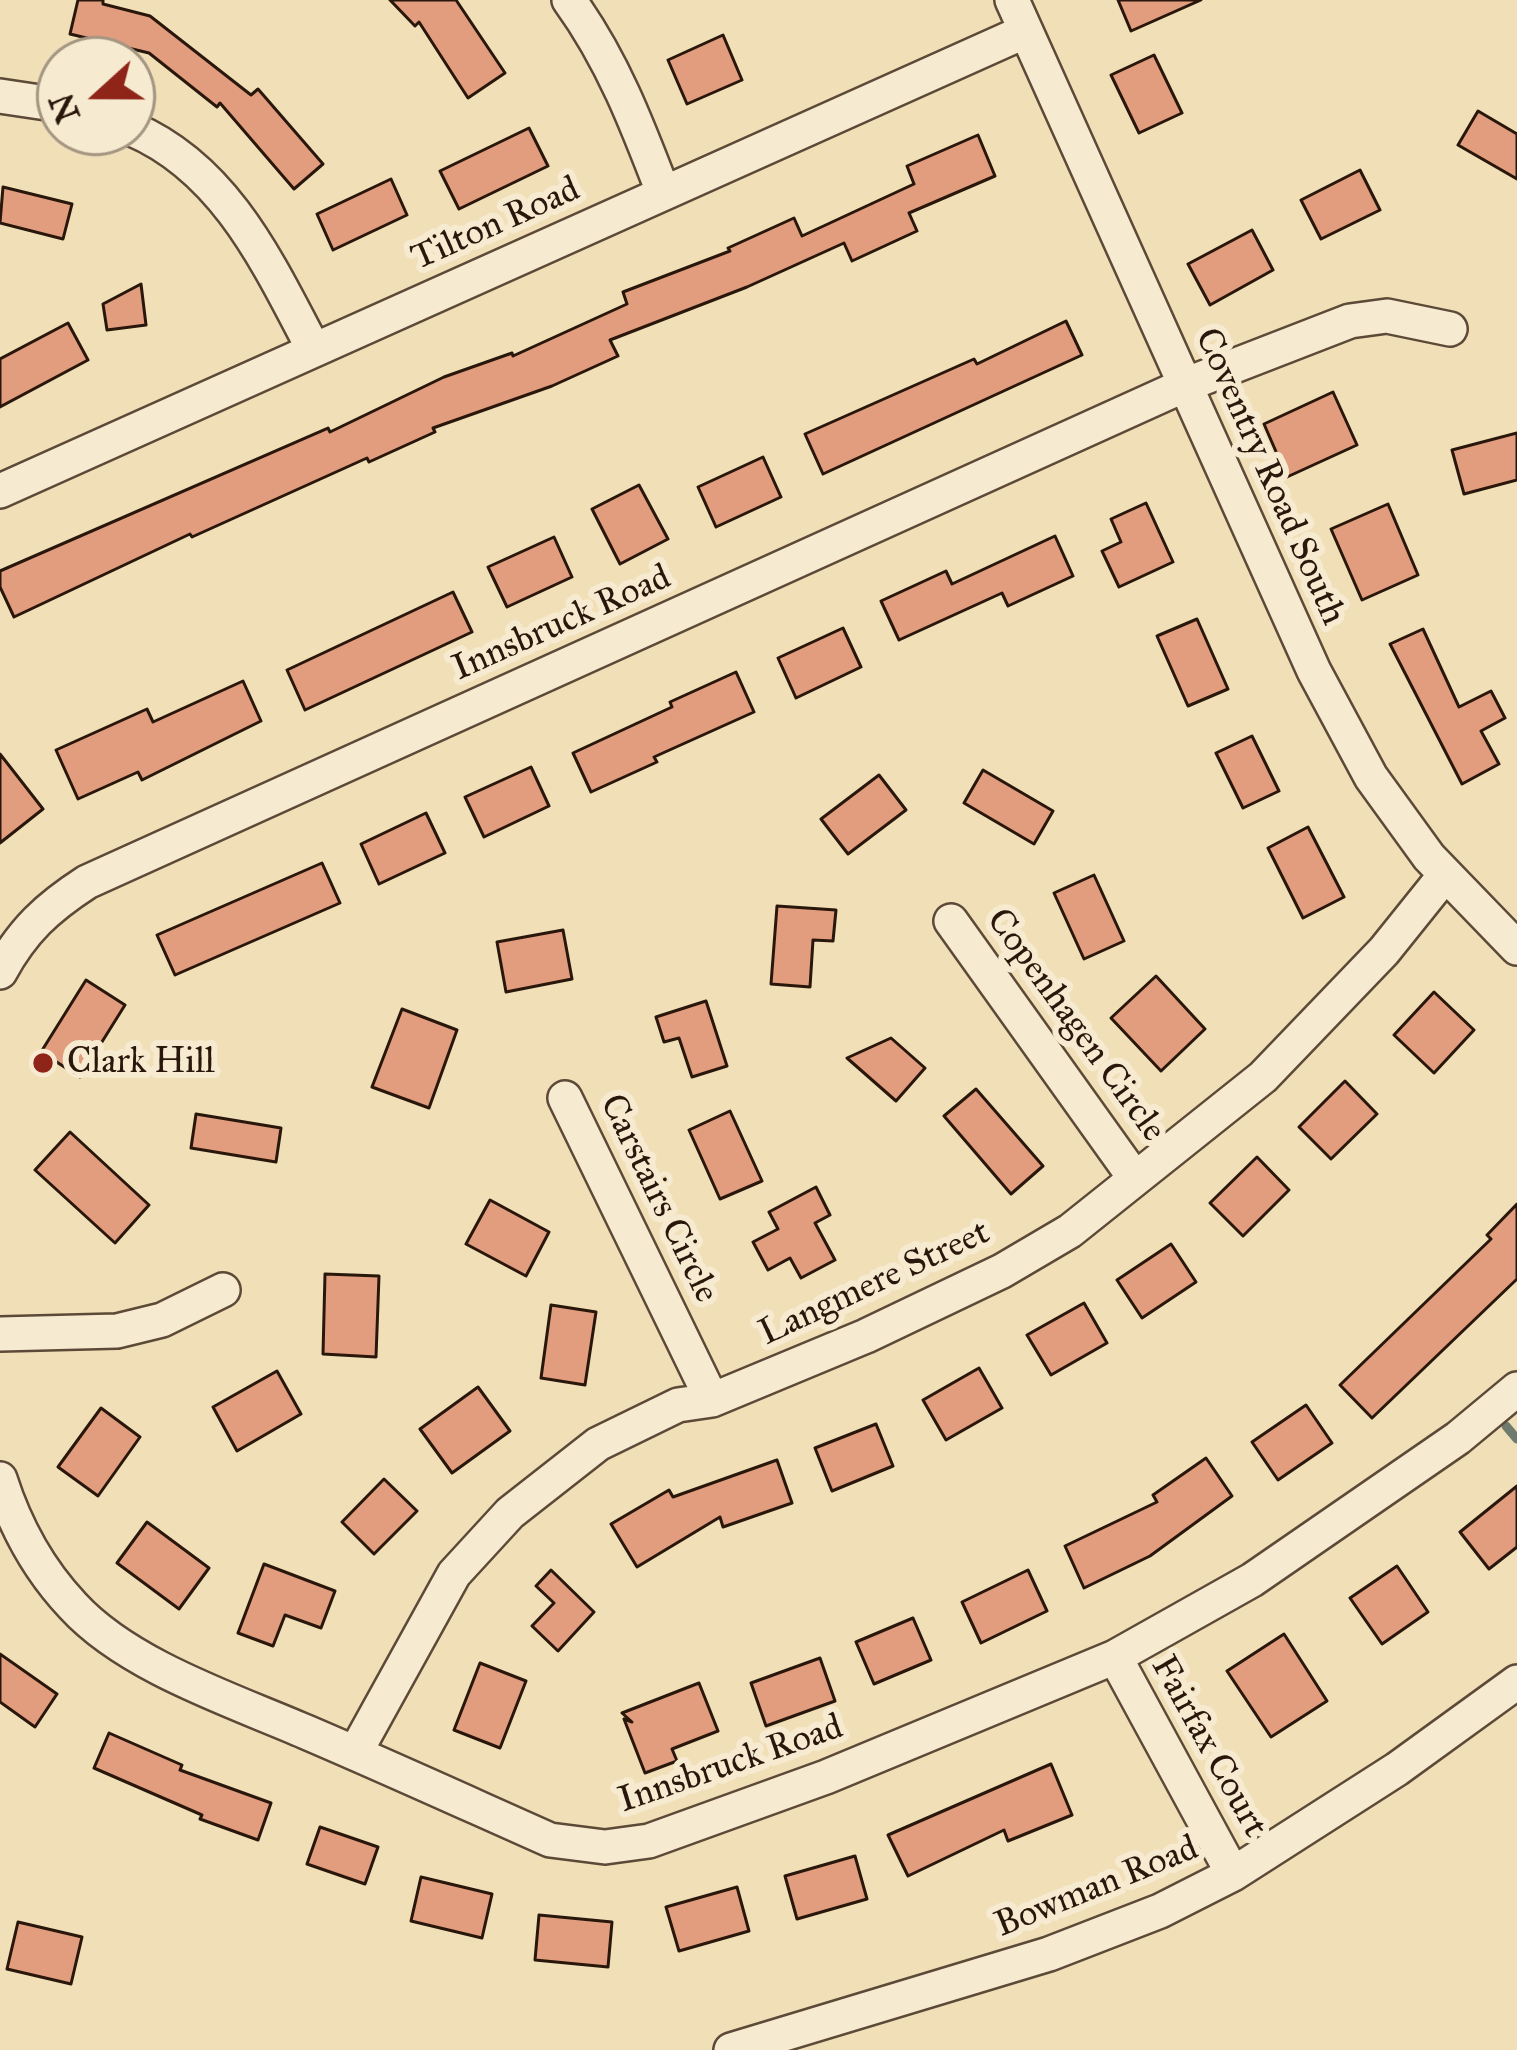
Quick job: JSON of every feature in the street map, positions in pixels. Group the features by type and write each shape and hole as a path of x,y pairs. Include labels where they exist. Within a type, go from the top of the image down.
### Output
{"street":[{"path":"569,0 593,33 627,99 663,192"},
{"name":"Coventry Road South","path":"1012,0 1314,671 1371,777 1445,875 1517,948"},
{"name":"Tilton Road","path":"0,491 1026,31"},
{"path":"0,96 36,101"},
{"path":"156,139 205,177 255,239 314,350"},
{"name":"Innsbruck Road","path":"0,972 45,910 87,882 1185,385 1350,321 1387,316 1450,329"},
{"name":"Langmere Street","path":"355,1753 454,1574 510,1513 598,1444 678,1405 712,1400 866,1336 1002,1271 1070,1231 1263,1077 1384,951 1445,875"},
{"name":"Copenhagen Circle","path":"951,921 1134,1177"},
{"name":"Carstairs Circle","path":"565,1098 712,1400"},
{"path":"0,1334 117,1331 162,1320 223,1290"},
{"name":"Innsbruck Road","path":"0,1479 10,1513 32,1552 74,1607 116,1641 190,1682 550,1840 605,1847 649,1841 826,1778 1115,1657 1252,1580 1458,1438 1517,1389"},
{"name":"Fairfax Court","path":"1115,1657 1233,1874"},
{"name":"Bowman Road","path":"731,2050 1049,1954 1160,1911 1233,1874 1397,1769 1517,1682"}],"building":[{"path":"78,0 103,0 103,4 150,16 251,95 258,89 323,164 294,189 220,103 217,107 156,59 156,36 70,34"},
{"path":"390,0 456,0 505,73 468,98 419,22 415,26"},
{"path":"1118,0 1201,0 1131,31"},
{"path":"723,35 742,80 687,104 668,60"},
{"path":"1154,55 1182,113 1139,133 1111,75"},
{"path":"1478,111 1517,134 1517,179 1458,145"},
{"path":"529,128 548,166 459,209 440,171"},
{"path":"978,135 995,176 909,213 917,231 852,261 844,243 610,340 618,356 552,386 433,428 435,432 369,462 367,458 190,534 14,617 0,587 0,571 328,428 330,432 444,377 513,356 627,304 623,292 730,251 728,248 794,218 802,236 914,184 907,166"},
{"path":"1360,170 1380,210 1321,239 1301,200"},
{"path":"391,179 407,215 333,250 317,214"},
{"path":"3,187 72,204 63,239 0,223"},
{"path":"1252,230 1273,270 1210,305 1188,264"},
{"path":"141,284 146,325 107,330 103,304"},
{"path":"1066,321 1082,355 823,474 805,434 974,359 977,364"},
{"path":"68,323 88,360 0,407 0,359"},
{"path":"1333,392 1357,445 1287,477 1264,424"},
{"path":"1517,433 1517,480 1464,494 1452,450"},
{"path":"763,457 781,497 716,527 698,487"},
{"path":"639,485 668,539 620,564 592,509"},
{"path":"1146,503 1173,562 1119,587 1102,551 1121,542 1111,519"},
{"path":"1388,504 1418,575 1362,600 1331,529"},
{"path":"1055,536 1073,576 1008,606 1002,593 899,640 881,601 946,571 952,584"},
{"path":"554,537 572,577 507,607 488,567"},
{"path":"453,592 472,632 305,710 287,670"},
{"path":"1197,619 1228,689 1188,706 1157,636"},
{"path":"843,628 861,667 796,698 778,658"},
{"path":"1423,629 1459,707 1491,691 1505,718 1481,731 1499,764 1462,784 1390,644"},
{"path":"736,672 754,712 654,757 657,762 591,792 573,753"},
{"path":"243,681 261,721 142,780 138,772 78,799 56,750 147,709 153,722"},
{"path":"1252,736 1279,791 1243,808 1216,753"},
{"path":"0,754 43,809 0,843"},
{"path":"531,767 549,806 484,837 465,797"},
{"path":"983,770 1053,811 1034,844 964,803"},
{"path":"879,775 906,810 848,854 821,819"},
{"path":"426,813 445,853 379,884 361,844"},
{"path":"1308,827 1344,897 1303,918 1268,848"},
{"path":"322,863 340,903 175,975 157,935"},
{"path":"1094,875 1124,941 1084,959 1054,893"},
{"path":"777,906 836,910 833,941 813,940 810,987 771,984"},
{"path":"563,930 572,979 506,992 497,942"},
{"path":"1156,976 1205,1029 1161,1071 1111,1018"},
{"path":"86,980 125,1005 80,1077 41,1052"},
{"path":"1434,992 1474,1030 1434,1073 1394,1035"},
{"path":"706,1001 727,1066 692,1077 679,1038 664,1042 656,1017"},
{"path":"402,1009 457,1030 429,1108 372,1087"},
{"path":"891,1038 925,1068 896,1101 847,1058"},
{"path":"1345,1081 1377,1114 1331,1159 1299,1127"},
{"path":"976,1089 1043,1166 1011,1194 944,1116"},
{"path":"730,1111 762,1181 720,1199 689,1130"},
{"path":"196,1114 281,1128 276,1162 191,1148"},
{"path":"70,1132 149,1205 115,1243 35,1170"},
{"path":"1257,1157 1289,1190 1243,1236 1210,1203"},
{"path":"816,1187 830,1215 815,1223 835,1260 801,1278 790,1258 768,1270 753,1242 778,1229 769,1212"},
{"path":"490,1200 549,1232 526,1276 466,1244"},
{"path":"1517,1204 1517,1279 1372,1418 1340,1385 1491,1239 1487,1235"},
{"path":"1171,1244 1196,1282 1142,1318 1117,1280"},
{"path":"325,1274 379,1276 376,1357 323,1354"},
{"path":"1084,1303 1107,1343 1051,1375 1027,1335"},
{"path":"551,1305 596,1312 585,1385 541,1378"},
{"path":"979,1368 1002,1408 946,1440 923,1400"},
{"path":"277,1371 301,1414 237,1451 213,1407"},
{"path":"478,1387 510,1431 452,1473 420,1429"},
{"path":"1306,1405 1332,1443 1278,1480 1252,1442"},
{"path":"101,1408 140,1437 98,1496 58,1467"},
{"path":"876,1424 893,1466 832,1491 815,1448"},
{"path":"1206,1458 1232,1496 1150,1556 1084,1588 1065,1546 1157,1502 1153,1495"},
{"path":"777,1460 792,1503 723,1527 720,1517 637,1567 611,1524 669,1490 673,1497"},
{"path":"384,1479 417,1511 374,1554 342,1522"},
{"path":"1517,1486 1517,1547 1489,1569 1460,1532"},
{"path":"147,1522 209,1568 179,1609 117,1563"},
{"path":"264,1564 335,1591 321,1628 285,1615 273,1646 238,1633"},
{"path":"1397,1566 1428,1612 1382,1644 1350,1598"},
{"path":"551,1570 594,1612 558,1651 532,1626 554,1603 536,1586"},
{"path":"1028,1570 1047,1611 981,1643 962,1602"},
{"path":"913,1618 931,1660 874,1684 856,1642"},
{"path":"1284,1634 1327,1701 1271,1737 1227,1671"},
{"path":"0,1654 57,1694 35,1727 0,1702"},
{"path":"820,1658 835,1701 766,1726 751,1683"},
{"path":"480,1663 526,1681 500,1748 454,1730"},
{"path":"699,1683 718,1731 672,1749 677,1761 645,1773 624,1719 632,1722 622,1713"},
{"path":"109,1733 182,1765 180,1770 271,1803 258,1840 200,1819 202,1815 94,1768"},
{"path":"1051,1764 1072,1815 1008,1841 1004,1830 908,1876 888,1835"},
{"path":"320,1827 378,1847 365,1884 307,1864"},
{"path":"855,1856 867,1899 797,1919 785,1876"},
{"path":"421,1877 492,1894 482,1938 411,1921"},
{"path":"737,1887 749,1931 679,1951 666,1907"},
{"path":"539,1915 612,1922 608,1967 535,1960"},
{"path":"18,1922 82,1937 71,1984 7,1969"}],"waterway":[{"path":"1506,1426 1517,1439"}],"place":[{"name":"Clark Hill","path":"43,1063"}]}
